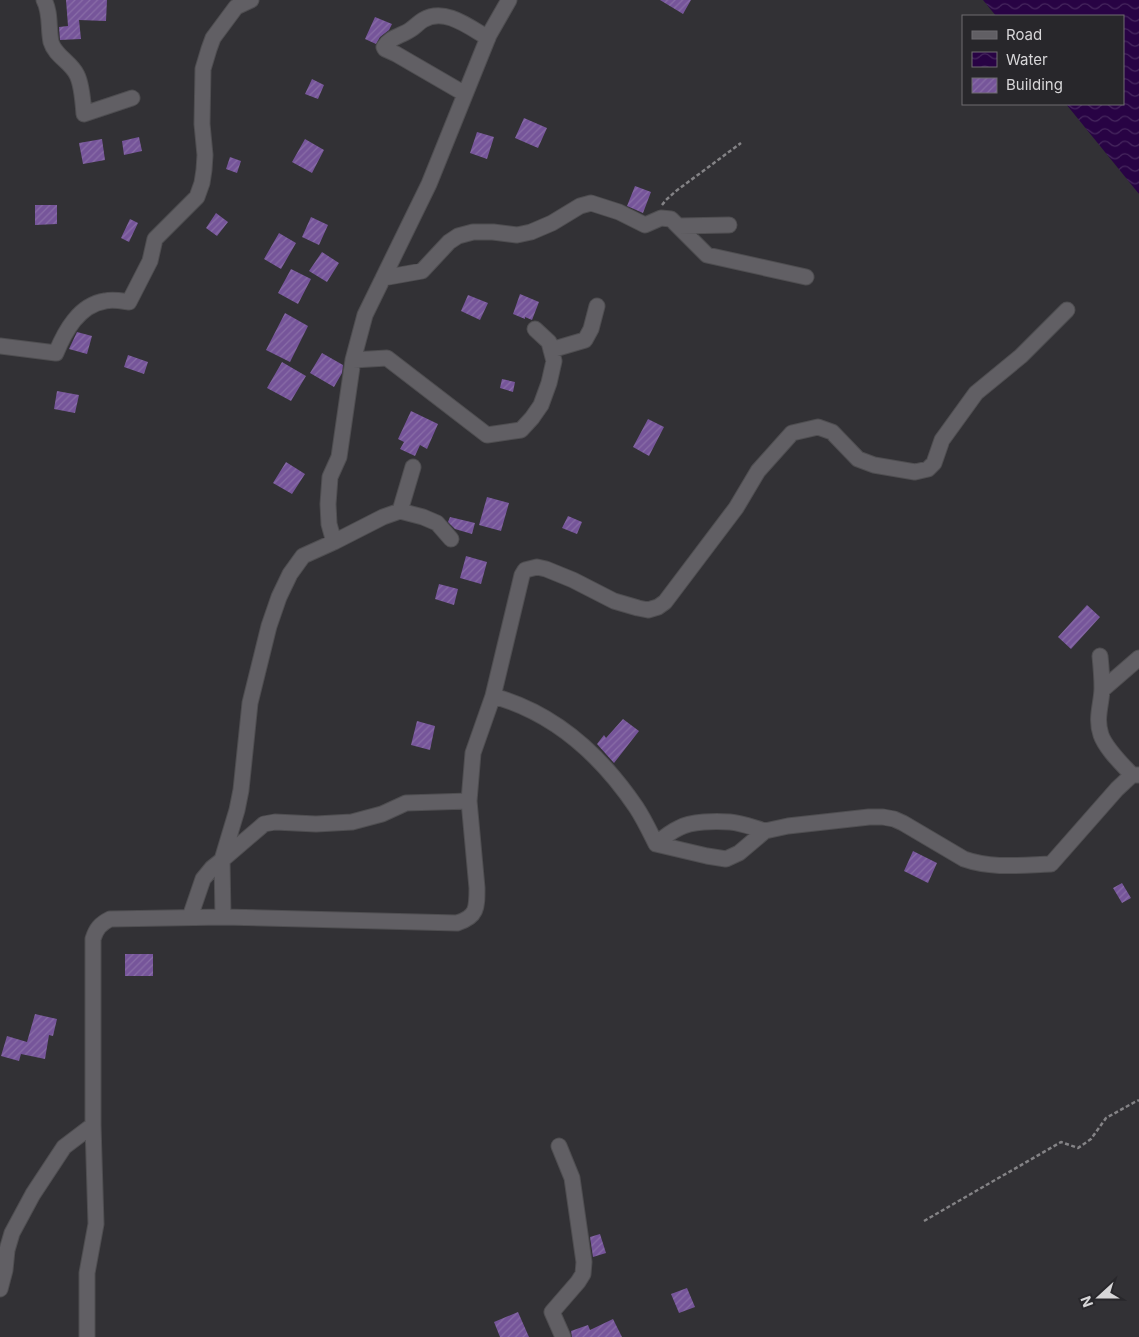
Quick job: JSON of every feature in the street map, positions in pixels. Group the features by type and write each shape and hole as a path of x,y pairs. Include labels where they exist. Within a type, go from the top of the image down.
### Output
{"street":[{"path":"44,0 49,16 52,43 56,51 77,75 84,114 132,98"},
{"path":"0,346 56,353 79,314 93,304 108,300 129,302 150,261 155,239 196,197 200,190 205,155 202,124 203,69 212,38 234,3 251,0"},
{"path":"334,542 329,524 330,477 340,457 353,360 365,315 429,184 488,38 509,0"},
{"path":"465,94 384,47 391,39 409,31 423,20 436,15 452,18 488,38"},
{"path":"383,278 422,272 449,242 458,236 473,232 517,235 531,232 552,223 580,206 591,204 619,212 645,225 661,218 671,219 708,255 806,277"},
{"path":"679,226 729,226"},
{"path":"551,350 585,340 591,329 597,306"},
{"path":"87,1337 87,1273 96,1224 93,1125 93,939 101,924 110,919 223,917 456,923 467,920 474,911 477,900 469,801 473,753 493,696 522,575 525,570 537,567 546,569 573,580 614,601 648,610 658,607 669,598 722,528 758,471 792,433 818,427 832,432 858,459 874,465 915,472 928,469 934,463 942,440 976,393 1021,356 1067,310"},
{"path":"353,360 387,358 487,435 522,430 541,405 554,361 548,342 535,329"},
{"path":"400,512 413,467"},
{"path":"223,917 222,860 241,790 250,703 269,626 290,574 303,556 383,517 400,512 424,517 437,523 451,539"},
{"path":"656,844 680,827 691,824 731,822 765,831 788,826 883,817 903,822 964,859 975,863 1000,866 1051,864 1117,789 1136,775 1116,758 1101,735 1099,723 1099,706 1102,690 1100,656"},
{"path":"1102,690 1139,658"},
{"path":"493,696 514,701 557,724 577,739 616,780 637,808 656,844 726,859 739,853 765,831"},
{"path":"190,918 203,879 212,868 264,824 275,822 316,824 352,822 382,814 406,803 469,801"},
{"path":"0,1290 7,1250 12,1234 33,1194 64,1147 93,1125"},
{"path":"559,1146 572,1178 584,1262 583,1274 578,1282 552,1312 564,1337"}],"path":[{"path":"661,218 660,209 666,200 741,143"},
{"path":"924,1220 1061,1142 1078,1148 1091,1139 1106,1118 1139,1100"}],"water":[{"path":"983,0 1139,0 1139,194 1067,105 1124,105 1124,15 995,15"}],"building":[{"path":"66,0 107,0 106,21 79,20 81,39 60,40 59,27 68,26"},
{"path":"660,0 691,0 683,14"},
{"path":"375,17 392,24 376,44 365,39"},
{"path":"312,79 324,85 318,99 305,94"},
{"path":"524,118 547,128 538,148 515,138"},
{"path":"477,132 494,137 487,159 470,153"},
{"path":"139,137 142,151 124,155 122,141"},
{"path":"102,139 105,160 83,164 79,143"},
{"path":"305,139 324,150 312,173 292,162"},
{"path":"230,157 241,161 237,173 226,169"},
{"path":"635,186 651,192 643,213 627,206"},
{"path":"35,205 57,205 57,224 35,225"},
{"path":"216,213 228,222 217,236 206,228"},
{"path":"311,217 328,225 319,245 302,237"},
{"path":"130,219 138,223 129,242 121,238"},
{"path":"279,233 296,243 281,269 264,259"},
{"path":"322,252 339,263 327,282 309,271"},
{"path":"291,269 311,279 298,304 278,293"},
{"path":"520,294 539,302 532,320 513,314"},
{"path":"468,295 488,303 480,320 461,311"},
{"path":"285,313 308,326 290,362 266,350"},
{"path":"77,332 92,336 87,354 69,349"},
{"path":"322,353 343,365 342,373 334,387 310,373"},
{"path":"128,355 148,362 144,374 124,367"},
{"path":"282,362 306,376 291,401 267,388"},
{"path":"502,379 515,382 513,392 500,388"},
{"path":"57,391 79,395 75,413 54,409"},
{"path":"411,411 438,424 427,449 420,445 415,456 400,449 404,442 398,439"},
{"path":"648,419 664,427 649,456 633,447"},
{"path":"286,462 305,474 292,494 273,483"},
{"path":"487,497 509,503 501,531 479,525"},
{"path":"568,516 582,522 577,534 562,528"},
{"path":"450,517 475,523 472,534 455,529 448,522"},
{"path":"466,556 487,562 481,584 460,578"},
{"path":"439,584 458,589 454,605 435,599"},
{"path":"1087,605 1100,617 1071,649 1058,637"},
{"path":"623,719 639,731 614,763 597,744 604,735 606,738"},
{"path":"417,721 435,726 430,750 411,745"},
{"path":"913,851 937,863 928,883 904,871"},
{"path":"1122,883 1131,898 1122,903 1113,888"},
{"path":"125,954 153,954 153,976 125,976"},
{"path":"35,1014 57,1019 53,1036 49,1035 45,1059 21,1054 19,1061 1,1056 7,1036 27,1042"},
{"path":"600,1234 606,1253 593,1257 590,1237"},
{"path":"687,1288 695,1307 679,1313 671,1294"},
{"path":"518,1312 529,1337 500,1337 494,1322"},
{"path":"613,1319 622,1337 572,1337 571,1331 588,1325 590,1330"}]}
